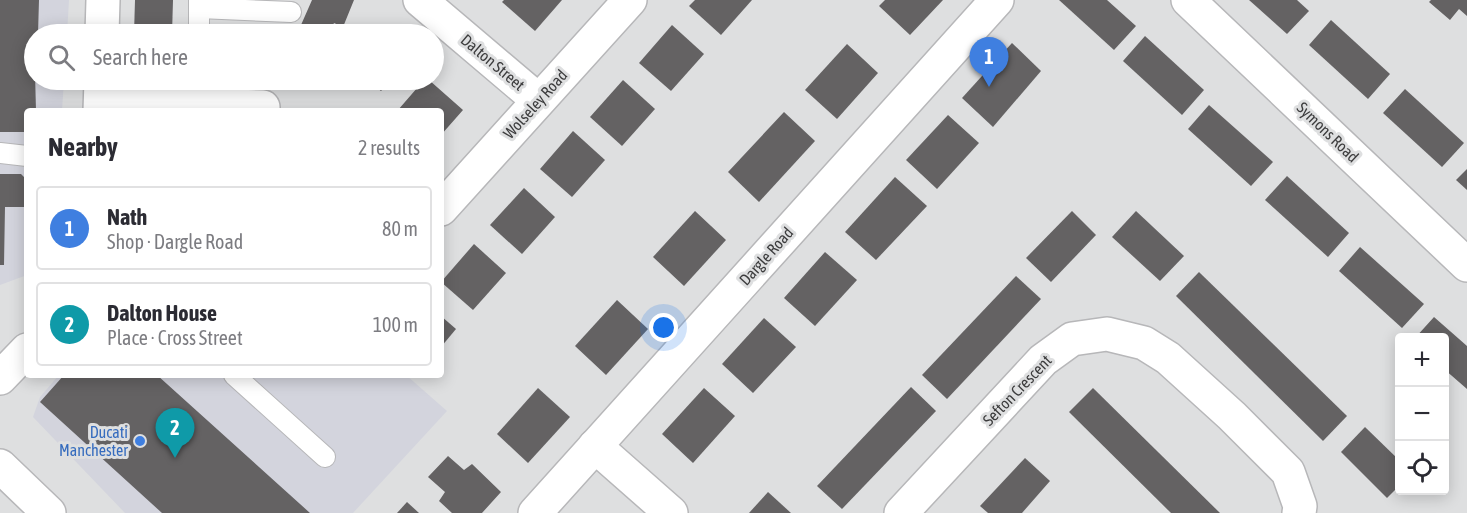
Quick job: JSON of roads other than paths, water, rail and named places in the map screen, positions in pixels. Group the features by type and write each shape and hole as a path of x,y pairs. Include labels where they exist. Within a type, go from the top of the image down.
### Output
{"main road":[{"path":"102,24 103,0"},
{"name":"Dalton Street","path":"420,0 538,100"},
{"name":"Wolseley Road","path":"444,206 630,0"},
{"name":"Dargle Road","path":"535,513 997,0"},
{"name":"Symons Road","path":"1188,0 1467,265"},
{"path":"101,97 197,98 262,107"},
{"name":"Sefton Crescent","path":"901,513 1043,360 1072,339 1107,334 1144,343 1168,358 1233,416 1288,472 1300,506 1299,513"},
{"path":"0,378 24,353"},
{"path":"595,446 671,513"},
{"path":"0,466 49,513"}],"lane":[{"path":"199,24 199,4 291,12"},
{"path":"0,153 24,156"},
{"path":"237,378 325,457"}],"place":[{"name":"Nath","path":"989,87"},
{"name":"Ducati Manchester","path":"140,441"},
{"name":"Dalton House","path":"175,458"}]}
